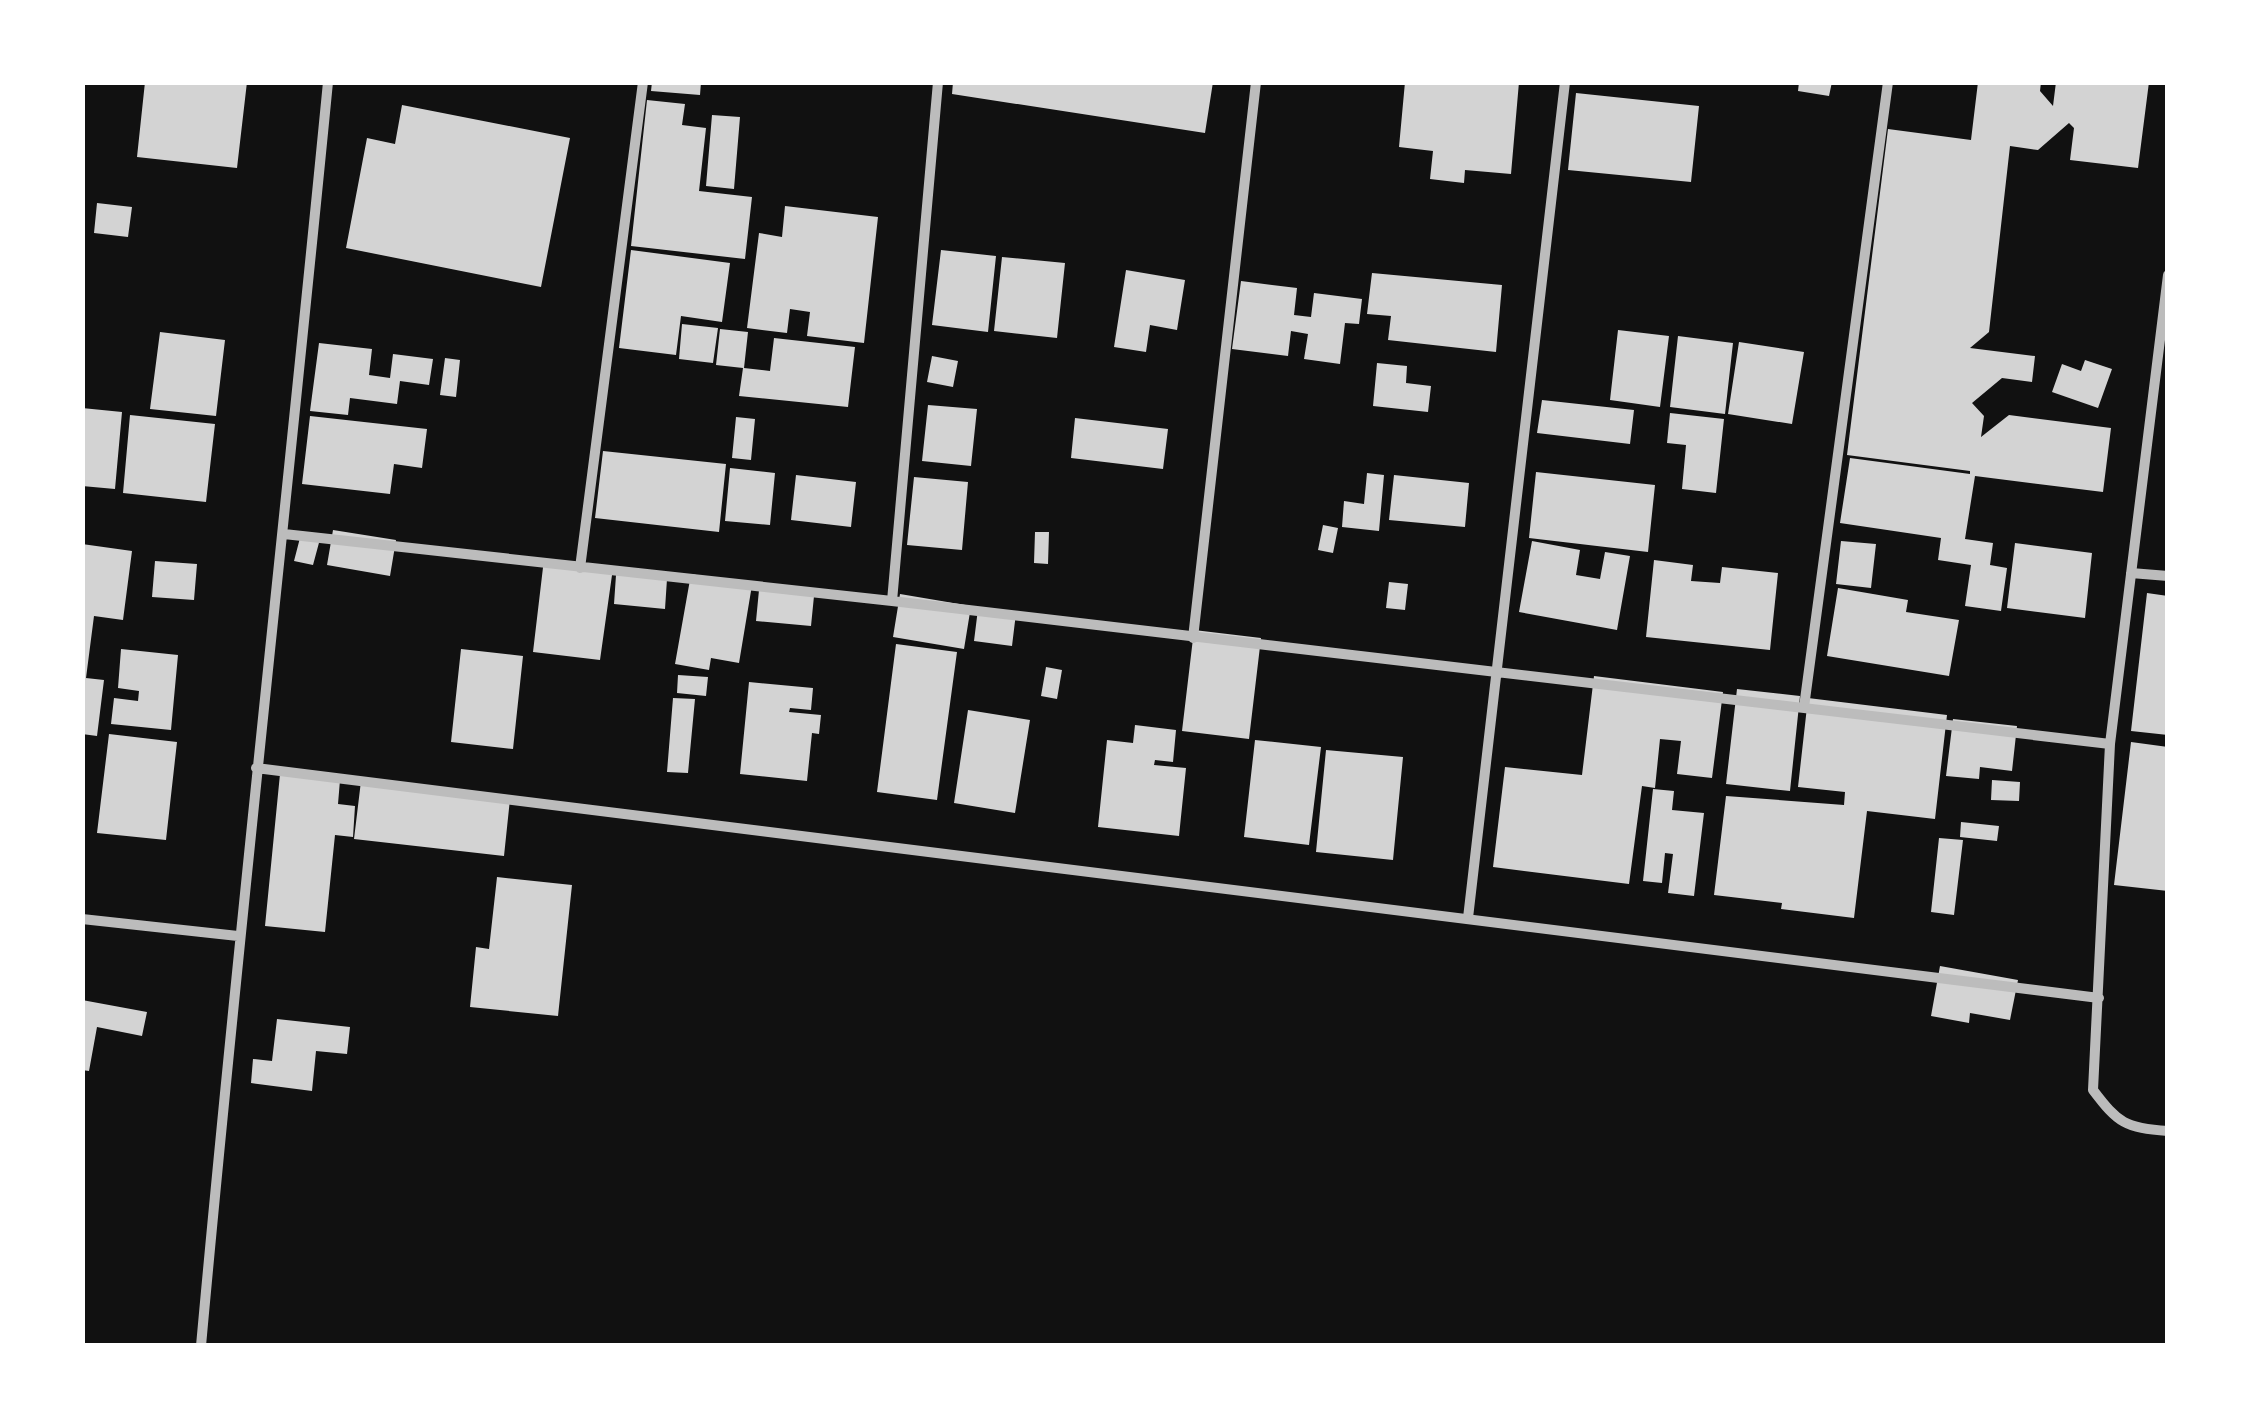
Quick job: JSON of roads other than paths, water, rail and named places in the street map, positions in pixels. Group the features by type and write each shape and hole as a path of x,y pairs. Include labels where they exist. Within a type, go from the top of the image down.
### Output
{"street":[{"path":"200,1346 238,936 284,534 328,82"},
{"path":"580,568 643,82"},
{"path":"892,601 938,82"},
{"path":"1193,638 1256,82"},
{"path":"1468,918 1565,82"},
{"path":"1804,706 1888,82"},
{"path":"2168,275 2110,744 2093,1090 2116,1120 2146,1130 2168,1131"},
{"path":"284,534 2110,744"},
{"path":"2131,573 2168,576"},
{"path":"256,768 2098,998"},
{"path":"82,919 238,936"}]}
